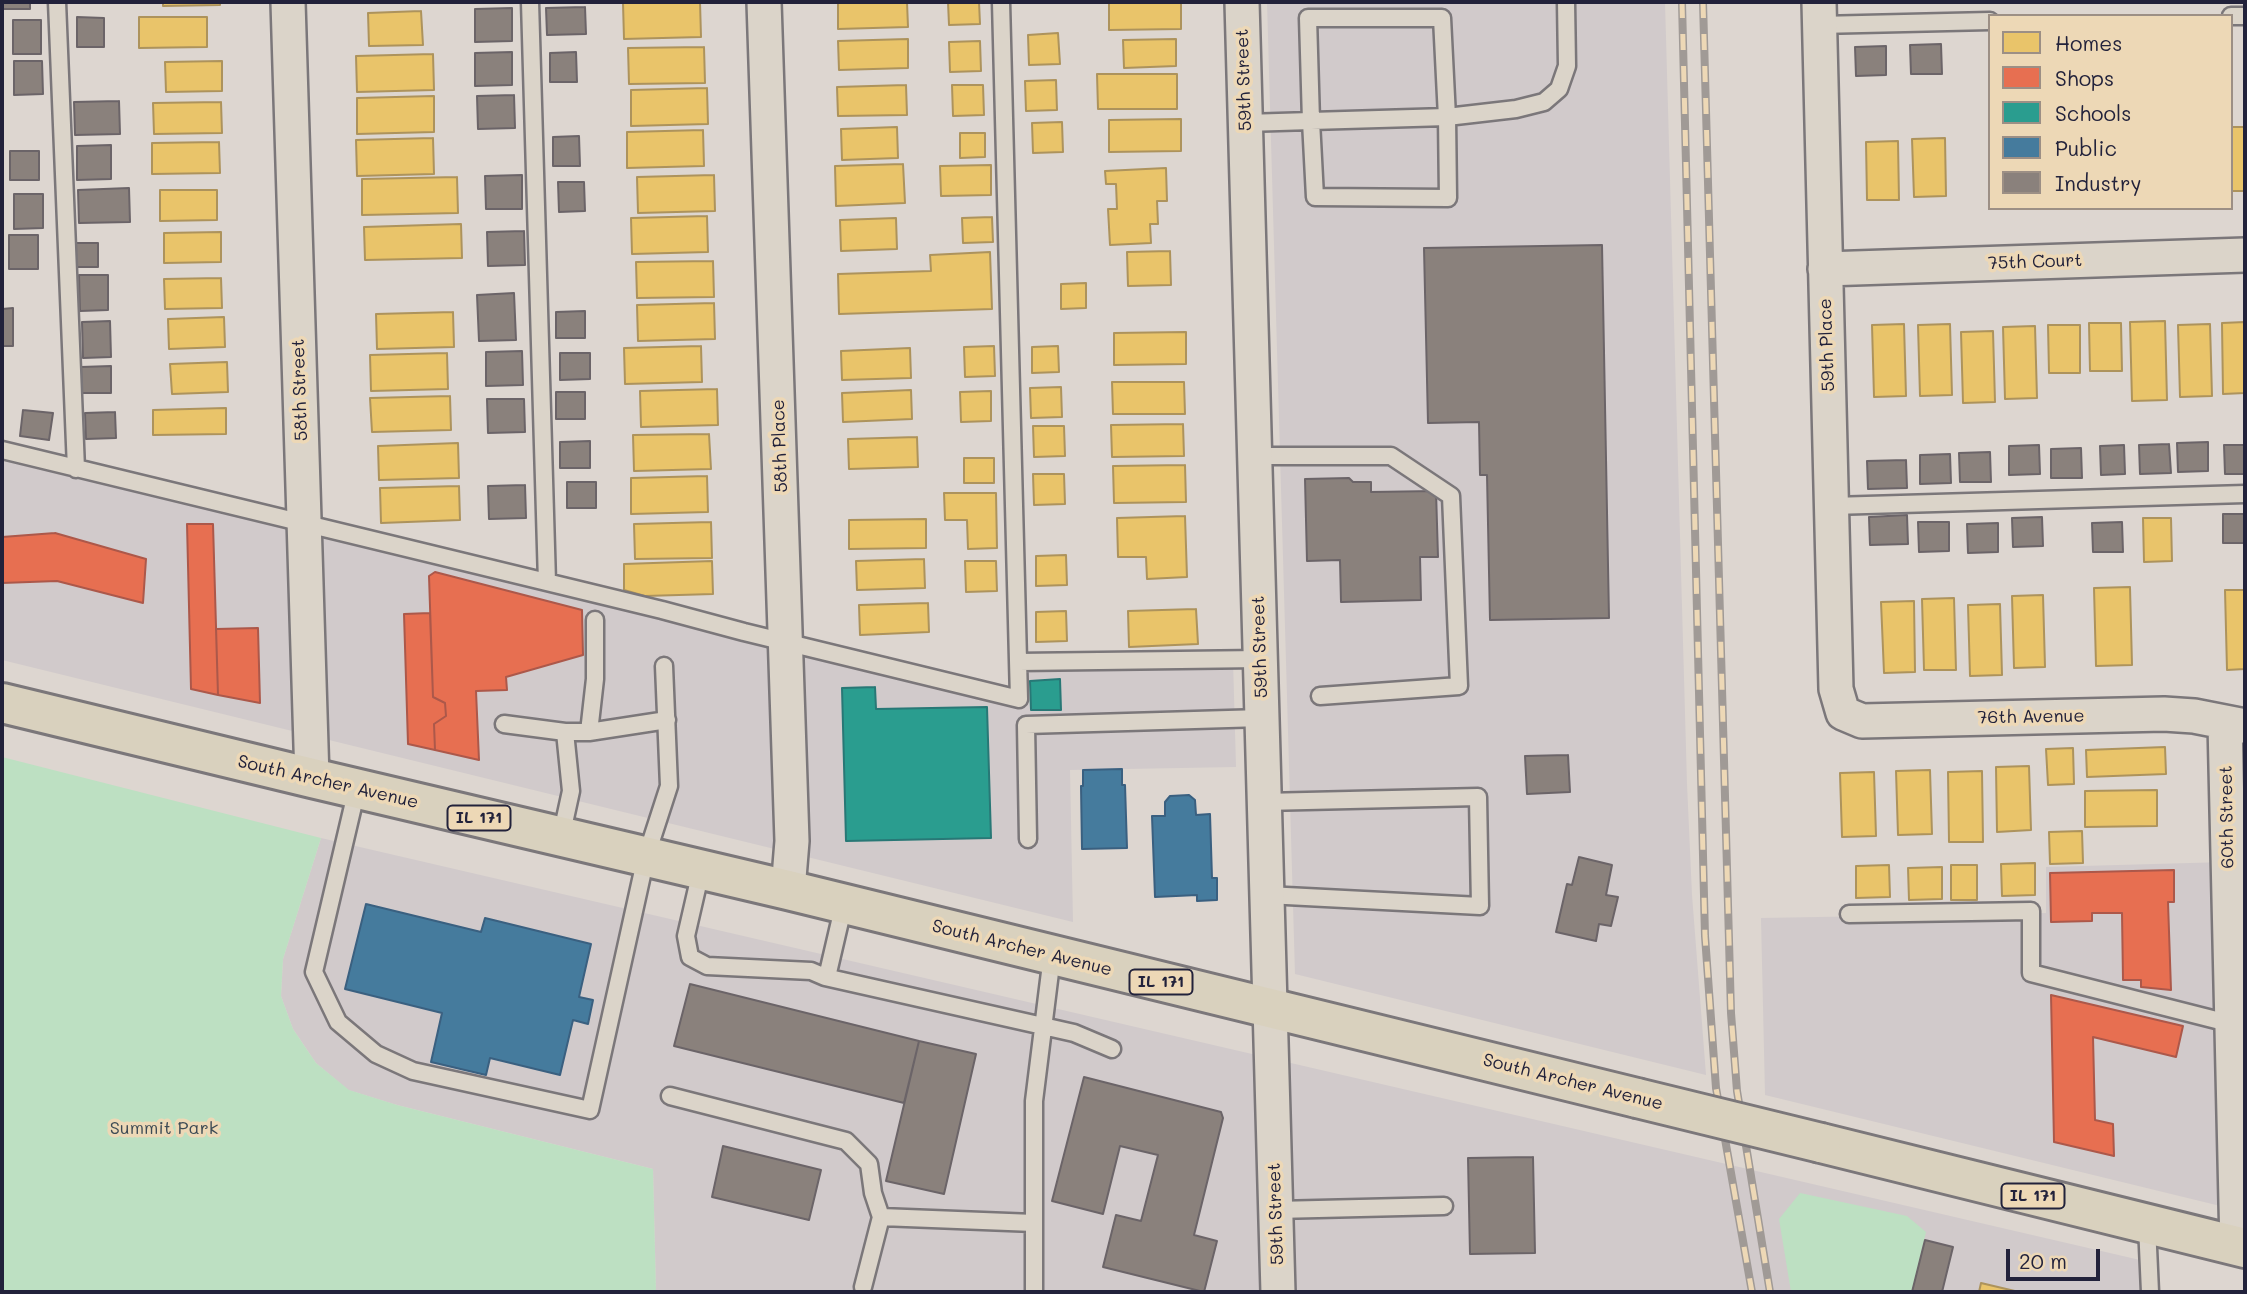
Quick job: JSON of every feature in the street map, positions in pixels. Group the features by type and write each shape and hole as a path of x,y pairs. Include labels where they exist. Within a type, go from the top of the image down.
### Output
{"main road":[{"name":"South Archer Avenue","path":"2,703 312,779 788,890 2241,1247"}],"street":[{"name":"58th Street","path":"288,2 312,779"},
{"name":"58th Place","path":"764,2 787,642 792,841 788,890"},
{"name":"59th Street","path":"1242,2 1278,1292"},
{"name":"59th Place","path":"1819,13 1836,689"},
{"name":"75th Court","path":"1825,269 2245,255"},
{"name":"76th Avenue","path":"1836,689 1843,713 1861,722 2164,714 2194,716 2235,725"},
{"name":"60th Street","path":"2235,725 2241,1247"}],"lane":[{"path":"57,2 76,469"},
{"path":"530,2 547,582"},
{"path":"2,450 1019,699 1001,2"},
{"path":"1245,123 1447,117 1516,109 1544,102 1559,89 1567,66 1566,2"},
{"path":"1819,13 1988,21"},
{"path":"1308,18 1442,18 1447,117 1448,198 1315,197 1308,18"},
{"path":"1255,456 1391,456 1451,496 1459,686 1320,696"},
{"path":"1832,506 2245,494"},
{"path":"589,733 595,679 595,620"},
{"path":"1019,662 1260,659"},
{"path":"357,789 314,972 338,1022 376,1054 412,1071 590,1110 646,857 669,786 664,666"},
{"path":"1028,839 1026,725 1262,718"},
{"path":"504,724 589,733 667,720"},
{"path":"561,837 571,792 565,732"},
{"path":"1264,802 1478,797 1480,906 1267,895"},
{"path":"701,871 686,936 690,957 707,966 811,971 827,977 1074,1033 1112,1049"},
{"path":"827,977 844,904"},
{"path":"1849,914 2031,911 2031,973 2239,1026"},
{"path":"1034,1292 1034,1101 1052,956"},
{"path":"670,1096 846,1141 869,1164 873,1193 881,1217 863,1287"},
{"path":"1276,1210 1444,1206"},
{"path":"881,1217 1034,1223"},
{"path":"2147,1224 2150,1292"}],"shaded area":[{"path":"1267,2 1665,2 1687,784 1692,895 1706,1075 1295,974"},
{"path":"2,450 1025,702 1024,664 1233,660 1236,767 1070,770 1073,922 2,660"},
{"path":"321,838 2140,1260 2140,1292 656,1292 653,1169 397,1105 348,1090 316,1063 293,1029 281,996 283,959"},
{"path":"2226,862 2245,1212 1765,1095 1761,918 2046,913 2046,867"}],"green space":[{"name":"Summit Park","path":"2,757 321,838 283,959 281,996 293,1029 316,1063 349,1090 397,1105 653,1169 656,1292 2,1292"},
{"path":"1800,1193 1907,1216 1926,1232 1912,1292 1791,1292 1779,1219"}],"building: Homes":[{"path":"163,2 220,2 220,5 163,6"},
{"path":"700,2 701,37 624,39 623,3"},
{"path":"838,2 907,2 908,27 838,29"},
{"path":"948,2 979,2 980,24 949,25"},
{"path":"1109,2 1181,2 1181,29 1109,30"},
{"path":"421,11 423,45 369,46 368,13"},
{"path":"139,17 207,17 207,47 139,48"},
{"path":"1058,33 1060,64 1029,65 1028,35"},
{"path":"908,39 908,68 839,70 838,41"},
{"path":"1176,39 1176,66 1124,68 1123,40"},
{"path":"980,41 981,71 950,72 949,42"},
{"path":"704,47 705,83 629,84 628,48"},
{"path":"433,54 434,90 357,92 356,56"},
{"path":"222,61 222,91 166,92 165,62"},
{"path":"1097,74 1177,74 1177,109 1098,109"},
{"path":"1056,80 1057,110 1026,111 1025,81"},
{"path":"906,85 907,115 838,116 837,87"},
{"path":"952,85 983,85 984,115 953,116"},
{"path":"707,88 708,124 631,126 631,90"},
{"path":"434,96 434,132 357,134 357,98"},
{"path":"221,102 222,133 154,134 153,103"},
{"path":"1181,119 1181,151 1109,152 1109,120"},
{"path":"1062,122 1063,152 1033,153 1032,123"},
{"path":"897,127 898,158 842,160 841,129"},
{"path":"2233,127 2244,127 2245,191 2233,191"},
{"path":"703,130 704,166 627,168 627,132"},
{"path":"960,133 985,133 985,157 960,158"},
{"path":"433,138 434,174 357,176 356,140"},
{"path":"1945,138 1946,196 1914,197 1912,139"},
{"path":"1898,141 1899,200 1867,200 1866,142"},
{"path":"219,142 220,173 152,174 152,143"},
{"path":"903,164 905,203 836,206 835,166"},
{"path":"991,165 991,195 941,196 940,166"},
{"path":"1166,168 1167,201 1157,201 1158,224 1150,224 1151,243 1110,245 1108,209 1117,209 1116,184 1106,184 1105,171"},
{"path":"714,175 715,211 638,213 637,177"},
{"path":"457,177 458,213 362,215 362,179"},
{"path":"160,190 217,190 217,220 160,221"},
{"path":"707,216 708,252 632,254 631,218"},
{"path":"992,217 993,242 963,243 962,218"},
{"path":"896,218 897,249 841,251 840,220"},
{"path":"461,224 462,258 365,260 364,227"},
{"path":"221,232 221,262 164,263 164,233"},
{"path":"1170,251 1171,285 1128,286 1127,252"},
{"path":"990,252 992,309 839,314 838,274 931,271 930,255"},
{"path":"713,261 714,297 637,298 636,262"},
{"path":"221,278 222,308 165,309 164,279"},
{"path":"1086,283 1086,308 1061,309 1061,284"},
{"path":"714,303 715,339 638,341 637,305"},
{"path":"453,312 454,347 377,349 376,314"},
{"path":"224,317 225,347 169,349 168,319"},
{"path":"2165,321 2167,400 2132,401 2130,322"},
{"path":"2245,322 2245,393 2223,394 2222,323"},
{"path":"2089,323 2121,323 2122,371 2090,371"},
{"path":"1904,324 1906,396 1874,397 1872,325"},
{"path":"1950,324 1952,395 1920,396 1918,325"},
{"path":"2210,324 2212,396 2180,397 2178,325"},
{"path":"2048,325 2080,325 2080,373 2049,373"},
{"path":"2035,326 2037,398 2005,399 2003,327"},
{"path":"1993,331 1995,402 1963,403 1961,332"},
{"path":"1186,332 1186,364 1114,365 1114,333"},
{"path":"701,346 702,382 625,384 624,348"},
{"path":"994,346 995,376 965,377 964,347"},
{"path":"1058,346 1059,372 1032,373 1032,347"},
{"path":"910,348 911,378 842,380 841,351"},
{"path":"447,353 448,389 371,391 370,355"},
{"path":"227,362 228,392 172,394 170,364"},
{"path":"1112,382 1184,382 1185,414 1113,414"},
{"path":"1061,387 1062,417 1031,418 1030,388"},
{"path":"717,389 718,425 641,427 640,391"},
{"path":"911,390 912,419 843,422 842,393"},
{"path":"991,391 991,421 961,422 960,392"},
{"path":"450,396 451,430 372,432 370,398"},
{"path":"226,408 226,434 153,435 153,410"},
{"path":"1183,424 1184,456 1112,457 1111,425"},
{"path":"1033,426 1064,426 1065,456 1034,457"},
{"path":"709,434 711,469 634,471 633,435"},
{"path":"917,437 918,467 849,469 848,439"},
{"path":"458,443 459,478 379,480 378,446"},
{"path":"964,458 994,458 994,483 964,483"},
{"path":"1185,465 1186,502 1114,503 1113,466"},
{"path":"1033,474 1064,474 1065,504 1034,505"},
{"path":"707,476 708,512 631,514 631,478"},
{"path":"459,486 460,520 381,523 380,488"},
{"path":"944,493 996,493 997,548 968,549 967,520 945,520"},
{"path":"1185,516 1187,577 1147,579 1146,557 1118,557 1117,518"},
{"path":"2143,518 2171,518 2172,561 2144,562"},
{"path":"926,519 926,548 849,549 849,520"},
{"path":"711,522 712,558 635,559 634,524"},
{"path":"1066,555 1067,585 1036,586 1036,556"},
{"path":"924,559 925,588 857,590 856,561"},
{"path":"712,561 713,594 645,596 624,590 624,564"},
{"path":"965,561 996,561 997,591 966,592"},
{"path":"2130,587 2132,665 2096,666 2094,588"},
{"path":"2225,590 2245,590 2245,669 2227,670"},
{"path":"2043,595 2045,667 2014,668 2012,596"},
{"path":"1954,598 1956,670 1924,670 1922,599"},
{"path":"1914,601 1915,672 1884,673 1881,602"},
{"path":"928,603 929,632 860,635 859,605"},
{"path":"2000,604 2002,675 1970,676 1968,605"},
{"path":"1196,609 1198,644 1129,647 1128,611"},
{"path":"1066,611 1067,641 1036,642 1036,612"},
{"path":"2165,747 2166,774 2087,777 2086,750"},
{"path":"2073,748 2074,784 2048,785 2046,749"},
{"path":"2029,766 2031,830 1997,832 1996,767"},
{"path":"1930,770 1932,834 1898,835 1896,771"},
{"path":"1982,771 1983,842 1949,842 1948,772"},
{"path":"1874,772 1876,836 1842,837 1840,773"},
{"path":"2157,790 2157,826 2085,827 2085,791"},
{"path":"2082,831 2083,863 2050,864 2049,832"},
{"path":"2035,863 2035,895 2002,896 2001,864"},
{"path":"1889,865 1890,897 1856,898 1856,866"},
{"path":"1951,865 1977,865 1977,900 1951,900"},
{"path":"1942,867 1942,899 1909,900 1908,868"},
{"path":"1981,1283 2019,1292 1979,1292"}],"building: Shops":[{"path":"187,524 213,524 218,695 191,689"},
{"path":"55,533 146,559 143,603 57,581 2,583 2,537"},
{"path":"435,572 582,610 583,655 506,677 507,690 476,691 479,760 435,750 434,724 446,716 445,703 433,697 429,576"},
{"path":"430,613 433,697 445,703 446,716 434,724 435,750 408,744 404,614"},
{"path":"258,628 260,703 218,695 216,629"},
{"path":"2174,870 2174,902 2168,902 2171,990 2141,987 2141,980 2123,980 2122,913 2092,913 2092,921 2051,922 2050,873"},
{"path":"2051,995 2183,1026 2176,1057 2093,1037 2095,1120 2113,1124 2114,1156 2054,1142"}],"building: Schools":[{"path":"1060,679 1061,710 1031,710 1030,681"},
{"path":"875,687 876,709 987,707 991,838 846,841 842,688"}],"building: Public":[{"path":"1122,769 1127,848 1082,849 1083,770"},
{"path":"1189,795 1195,800 1196,815 1210,814 1212,878 1217,878 1217,900 1197,901 1197,895 1155,897 1152,816 1165,816 1165,802 1170,796"},
{"path":"366,904 481,932 485,918 591,944 579,997 593,1000 588,1024 573,1020 560,1075 490,1058 486,1075 431,1062 442,1013 345,989"}],"building: Industry":[{"path":"2,2 30,2 30,9 2,9"},
{"path":"585,7 586,34 547,35 546,8"},
{"path":"512,8 512,41 475,42 475,9"},
{"path":"77,17 104,18 104,47 77,47"},
{"path":"13,20 41,20 41,54 13,54"},
{"path":"1941,44 1942,74 1911,74 1910,45"},
{"path":"1886,46 1886,75 1856,76 1855,47"},
{"path":"512,52 512,85 475,86 475,53"},
{"path":"576,52 577,82 550,82 550,53"},
{"path":"14,61 42,61 43,94 14,95"},
{"path":"514,95 515,128 478,129 477,96"},
{"path":"119,101 120,134 75,135 74,102"},
{"path":"579,136 580,166 553,166 553,137"},
{"path":"111,145 111,179 77,180 77,146"},
{"path":"10,151 39,151 39,180 10,180"},
{"path":"522,175 522,209 486,209 485,176"},
{"path":"558,182 584,182 585,211 559,212"},
{"path":"129,188 130,222 79,223 78,190"},
{"path":"14,194 43,194 43,228 14,229"},
{"path":"524,231 525,265 488,266 487,232"},
{"path":"9,235 38,235 38,269 9,269"},
{"path":"75,243 98,243 98,267 76,267"},
{"path":"1602,245 1609,618 1490,620 1487,475 1480,475 1479,422 1428,423 1424,248"},
{"path":"79,275 108,275 108,310 80,311"},
{"path":"514,293 516,340 479,341 477,295"},
{"path":"13,308 13,346 2,346 2,309"},
{"path":"585,311 585,338 556,338 556,312"},
{"path":"110,321 111,357 83,358 82,322"},
{"path":"522,351 523,385 486,386 486,352"},
{"path":"560,353 590,353 590,379 560,380"},
{"path":"111,366 111,393 82,393 81,367"},
{"path":"556,392 585,392 585,419 556,419"},
{"path":"487,399 524,399 525,432 488,433"},
{"path":"23,410 53,413 49,440 20,436"},
{"path":"115,412 116,438 86,439 85,413"},
{"path":"590,441 590,468 560,468 560,442"},
{"path":"2208,442 2208,471 2178,472 2177,443"},
{"path":"2169,444 2171,473 2140,474 2139,445"},
{"path":"2039,445 2040,474 2009,475 2009,446"},
{"path":"2124,445 2125,474 2101,475 2100,446"},
{"path":"2224,445 2245,445 2245,474 2225,474"},
{"path":"2081,448 2082,478 2051,478 2051,449"},
{"path":"1990,452 1991,482 1960,482 1959,453"},
{"path":"1950,454 1951,483 1920,484 1920,455"},
{"path":"1906,460 1907,488 1868,489 1867,461"},
{"path":"1349,478 1353,482 1371,482 1371,492 1436,491 1438,557 1420,557 1421,600 1341,602 1340,560 1307,561 1305,479"},
{"path":"567,482 596,482 596,508 567,508"},
{"path":"525,485 526,518 489,519 488,486"},
{"path":"2223,514 2245,514 2245,543 2223,543"},
{"path":"1907,515 1908,544 1870,545 1869,517"},
{"path":"2042,517 2043,546 2013,547 2012,518"},
{"path":"1918,522 1949,522 1949,551 1919,552"},
{"path":"2122,522 2123,552 2093,552 2092,523"},
{"path":"1998,523 1998,552 1968,553 1967,524"},
{"path":"1568,755 1570,792 1527,794 1525,756"},
{"path":"1579,857 1612,865 1606,895 1618,897 1611,926 1599,924 1596,941 1556,932 1567,884 1572,885"},
{"path":"690,984 919,1041 904,1103 674,1046"},
{"path":"919,1041 976,1054 944,1194 886,1181"},
{"path":"1084,1077 1221,1112 1223,1118 1194,1235 1217,1241 1204,1292 1103,1267 1116,1215 1141,1221 1158,1155 1120,1146 1103,1214 1052,1201"},
{"path":"723,1146 821,1170 809,1220 712,1197"},
{"path":"1533,1157 1535,1253 1470,1254 1468,1158"},
{"path":"1925,1240 1953,1247 1942,1292 1912,1292"}],"railway":[{"path":"1682,2 1705,936 1716,1088 1752,1292"},
{"path":"1703,2 1731,1013 1737,1091 1770,1292"}]}
